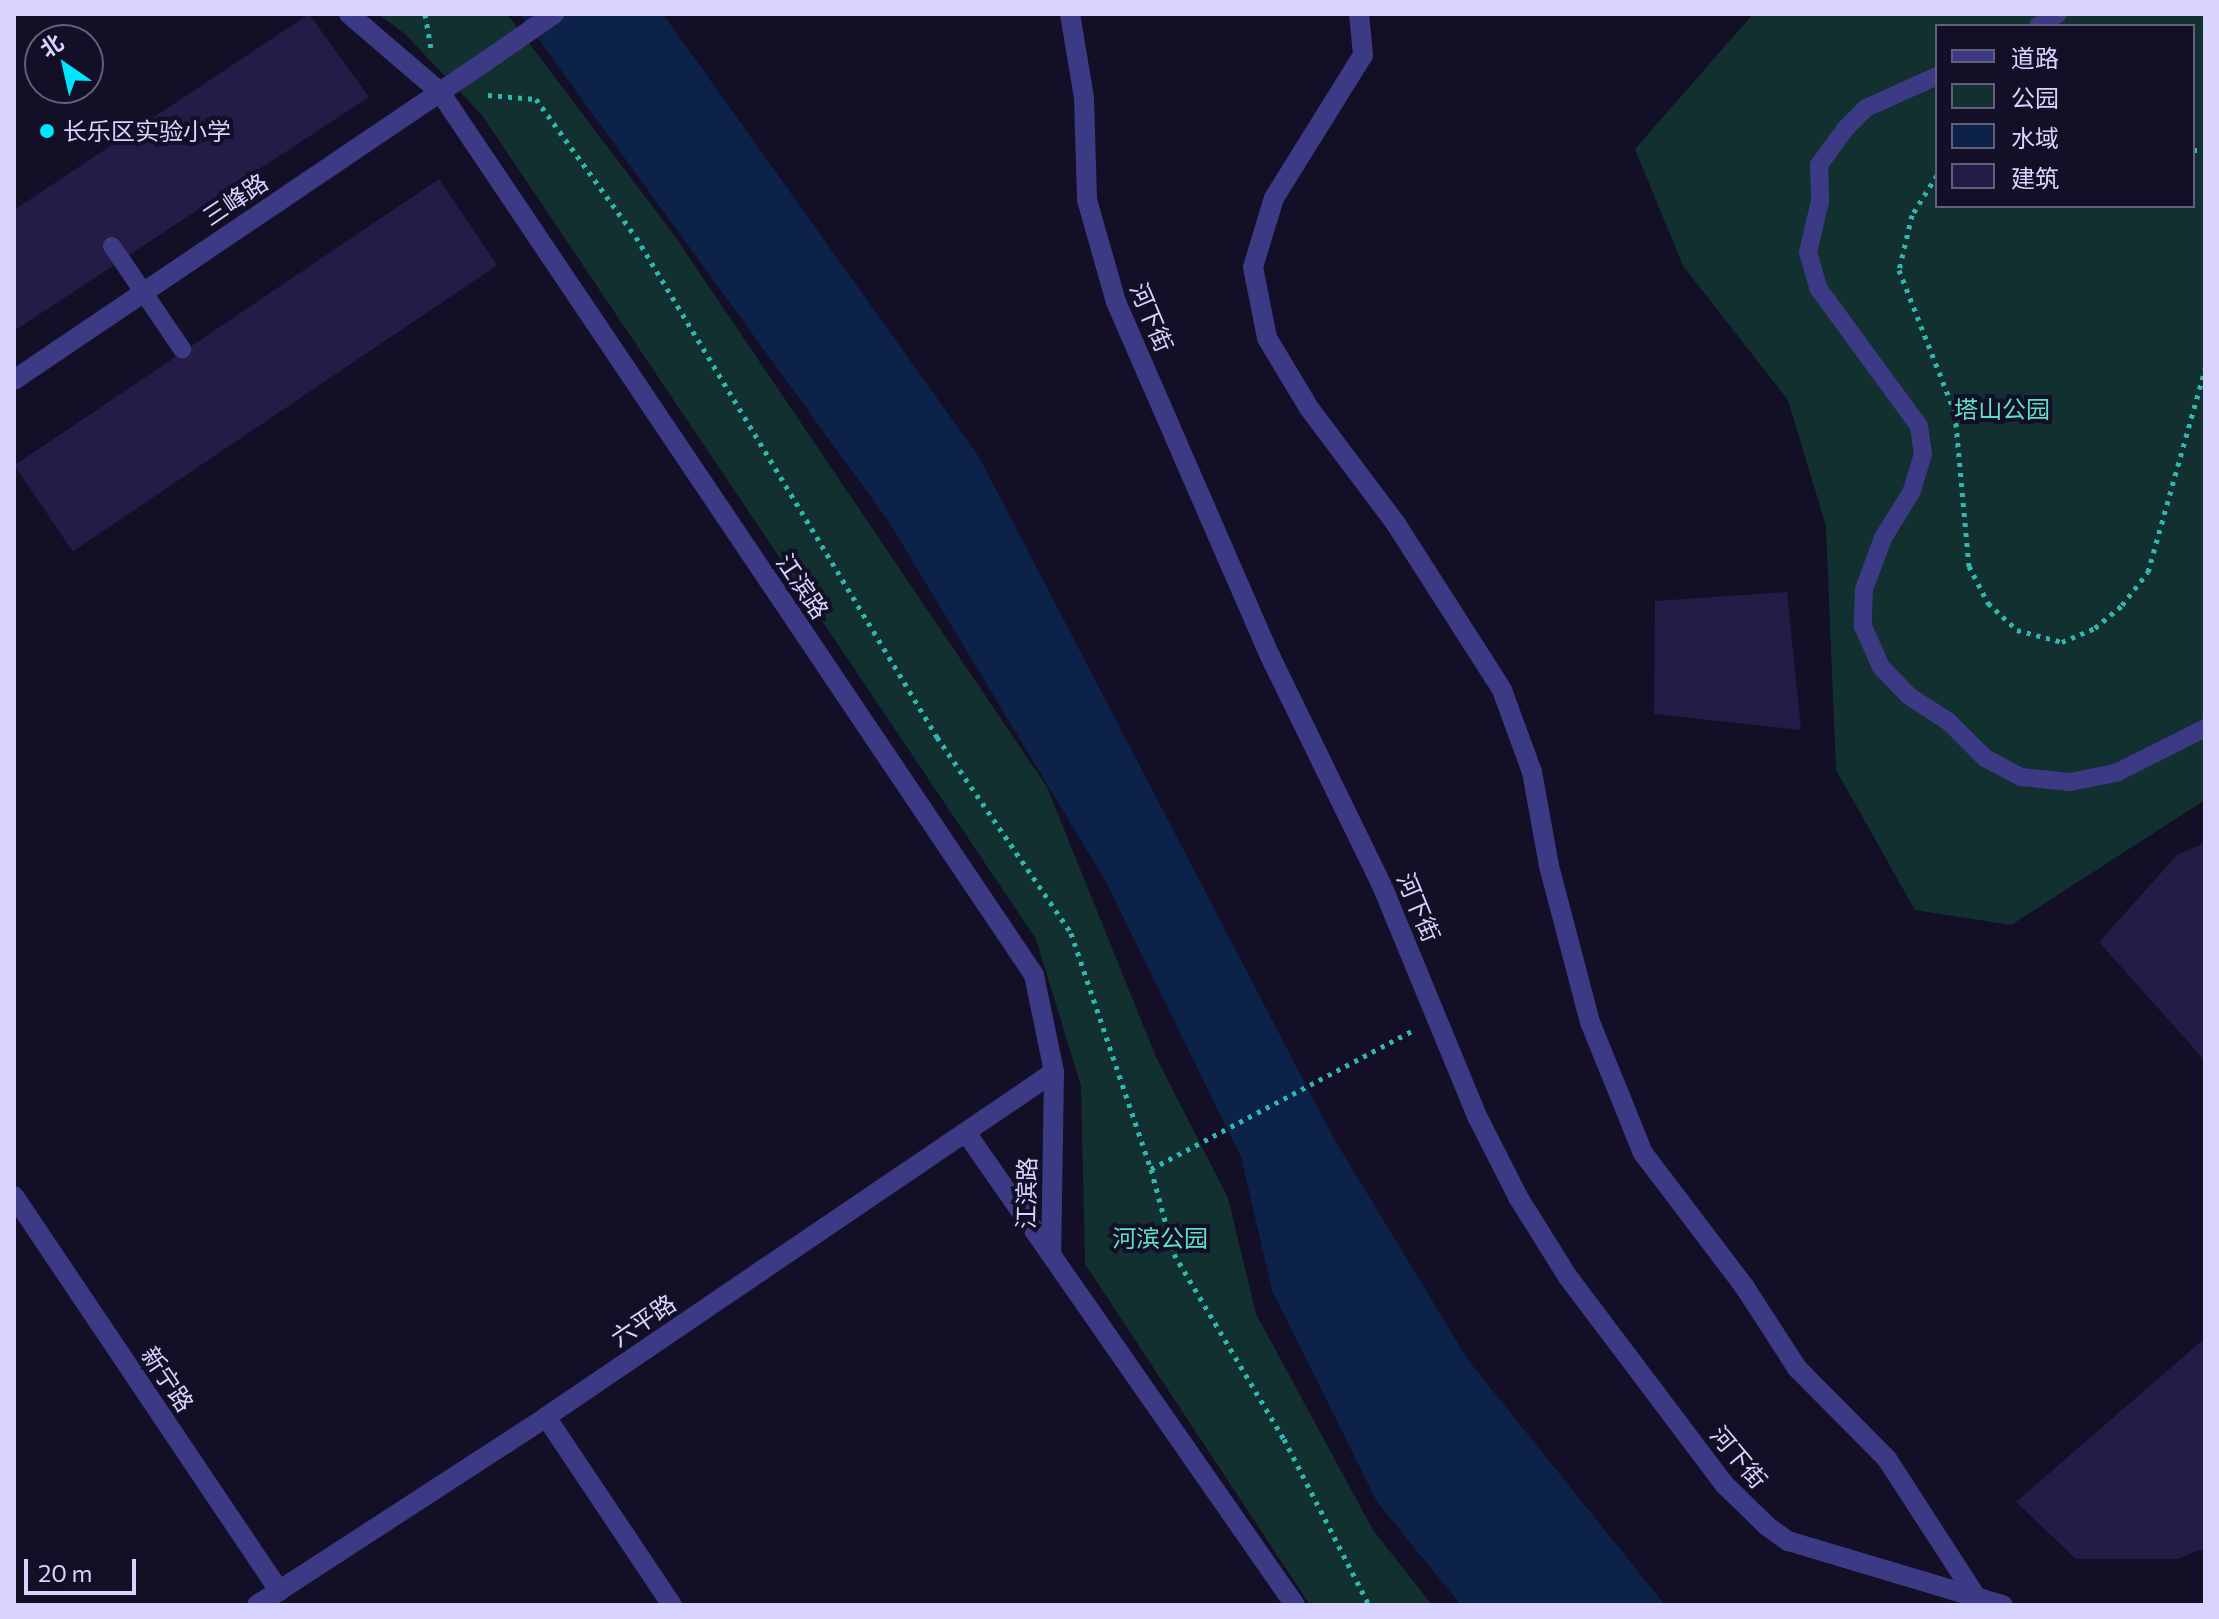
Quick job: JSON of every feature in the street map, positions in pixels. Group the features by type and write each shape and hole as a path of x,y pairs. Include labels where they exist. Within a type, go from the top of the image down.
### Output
{"street":[{"name":"江滨路","path":"349,14 440,92 1034,975 1054,1072 1051,1254"},
{"name":"三峰路","path":"14,380 554,14"},
{"name":"河下街","path":"1070,14 1084,98 1087,200 1116,302 1270,656 1383,888 1478,1118 1518,1197 1568,1277 1724,1484 1788,1541 2003,1605"},
{"path":"1359,14 1363,55 1274,198 1253,267 1267,338 1309,408 1364,477 1460,619 1502,690 1532,772 1549,866 1590,1022 1643,1153 1744,1286 1797,1368 1887,1459 1977,1598"},
{"name":"六平路","path":"257,1605 546,1417 967,1134 1054,1072"},
{"name":"江滨路","path":"967,1134 1295,1605"},
{"name":"新宁路","path":"14,1196 279,1591"},
{"path":"546,1417 672,1605"}],"lane":[{"path":"1935,77 1866,108 1846,128 1819,165 1820,201 1808,252 1818,288 1919,426 1923,454 1912,491 1883,538 1864,589 1863,626 1881,667 1909,696 1949,722 1985,758 2021,777 2070,782 2116,773 2205,728"},
{"path":"112,246 182,349"}],"path":[{"path":"1935,178 1912,215 1899,270 1955,413 1969,566 1988,603 2017,630 2062,642 2095,628 2122,605 2148,572 2205,369"},
{"path":"1151,1169 1438,1017"}],"green space":[{"name":"河滨公园","path":"378,14 507,14 674,235 1047,787 1156,1057 1228,1198 1256,1314 1373,1530 1432,1605 1310,1605 1085,1264 1081,1086 1036,939 482,115 405,34"},
{"name":"塔山公园","path":"1753,14 2205,14 2205,800 2011,925 1915,910 1836,770 1826,526 1788,400 1683,266 1635,149"}],"water":[{"path":"520,14 663,14 979,457 1333,1137 1468,1360 1665,1605 1461,1605 1377,1502 1272,1290 1241,1157 1106,882 889,522"}],"building":[{"path":"309,14 369,97 14,331 14,210"},
{"path":"439,179 497,265 73,552 15,465"},
{"path":"1787,592 1801,730 1654,714 1655,601"},
{"path":"2205,843 2205,1061 2099,942 2178,854"},
{"path":"2205,1338 2205,1548 2178,1559 2076,1559 2016,1502"}],"place":[{"name":"长乐区实验小学","path":"47,131"}]}
